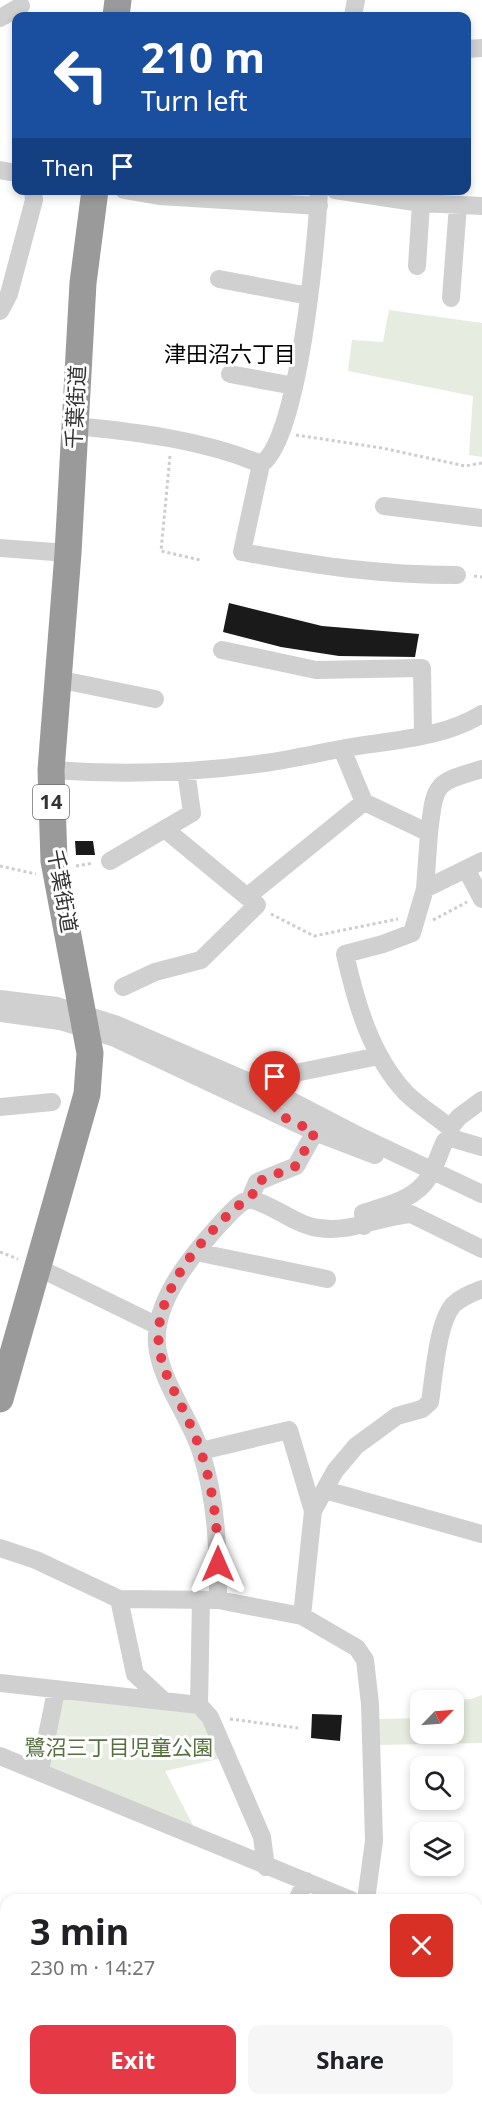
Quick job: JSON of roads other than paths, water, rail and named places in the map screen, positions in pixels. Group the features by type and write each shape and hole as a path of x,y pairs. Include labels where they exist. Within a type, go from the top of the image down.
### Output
{"highway":[{"name":"千葉街道","path":"0,1399 86,1101 90,1053 86,1020 54,861 51,770 68,553 83,284 94,195"}],"street":[{"path":"0,311 9,294 34,195"},
{"path":"75,426 175,439 237,454 261,464 269,460 282,433 294,386 309,296 319,198 153,195"},
{"path":"370,195 421,202 482,206"},
{"path":"417,266 421,202"},
{"path":"451,298 458,205"},
{"path":"219,279 309,296"},
{"path":"230,374 294,386"},
{"path":"261,464 242,552 329,568 400,575 457,575"},
{"path":"384,506 482,518"},
{"path":"0,548 68,553"},
{"path":"222,650 316,670 422,668 423,736"},
{"path":"57,679 155,699"},
{"path":"51,770 96,774 186,771 264,763 423,736 464,725 482,714"},
{"path":"342,749 364,802 429,833"},
{"path":"482,769 447,780 434,796 425,889 412,933 383,944 345,954 355,999 380,1056 407,1094 451,1133 482,1147"},
{"path":"110,861 192,813 186,771"},
{"path":"123,987 155,972 201,960 252,901 364,802"},
{"path":"166,830 252,901"},
{"path":"425,889 474,865 481,897"},
{"path":"0,999 57,1006 86,1020 282,1096 482,1203"},
{"path":"0,1013 60,1021 86,1020 115,1038 315,1132 482,1194"},
{"path":"282,1096 295,1073 380,1056"},
{"path":"364,1226 363,1213 404,1199 422,1187 431,1174 445,1141 459,1117 482,1100"},
{"path":"0,1107 52,1102"},
{"path":"266,1867 262,1837 205,1711 210,1600 218,1527 201,1452 166,1377 158,1351 158,1326 174,1282 195,1252 237,1206 250,1199 257,1182 296,1166 315,1132"},
{"path":"250,1199 320,1228 364,1226 399,1214 411,1214 482,1250"},
{"path":"195,1252 327,1279"},
{"path":"39,1268 158,1326"},
{"path":"313,1511 335,1471 356,1446 397,1416 422,1409 430,1402 444,1324 452,1307 460,1299 482,1289"},
{"path":"201,1452 289,1430 313,1511 302,1616"},
{"path":"325,1490 482,1534"},
{"path":"0,1548 36,1560 119,1599 210,1600 302,1616 357,1647 365,1660 370,1704 374,1841 367,1894"},
{"path":"119,1599 135,1674 164,1701"},
{"path":"0,1683 56,1691 164,1701 205,1711"},
{"path":"40,1770 56,1691"},
{"path":"0,1756 40,1770 266,1867 337,1894"},
{"path":"300,1894 306,1881"}],"district":[{"name":"津田沼六丁目","path":"230,354"}],"park label":[{"name":"鷺沼三丁目児童公園","path":"119,1748"}]}
